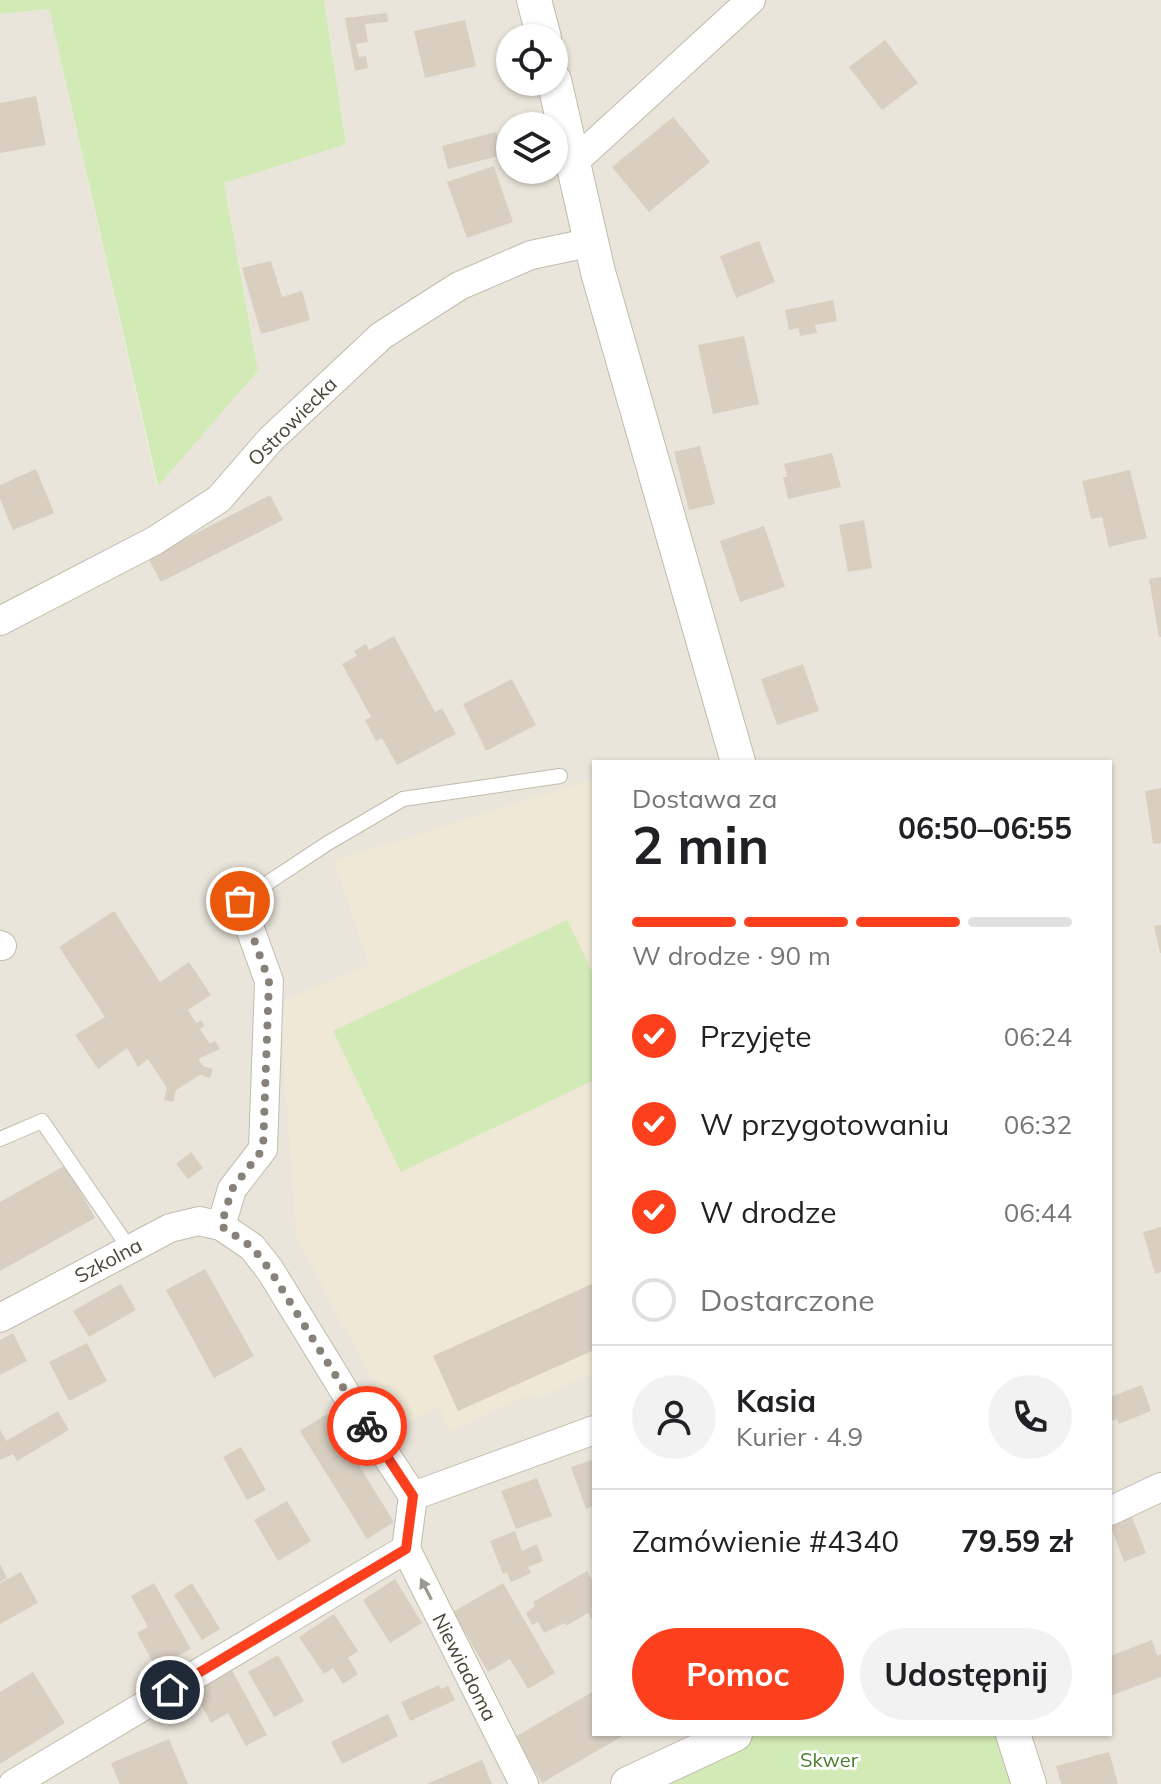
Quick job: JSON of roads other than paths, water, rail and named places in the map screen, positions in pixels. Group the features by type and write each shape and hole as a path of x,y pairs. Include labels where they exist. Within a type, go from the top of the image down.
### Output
{"street":[{"path":"534,0 540,24"},
{"path":"574,162 751,0"},
{"path":"558,96 598,272 737,760"},
{"name":"Ostrowiecka","path":"0,621 154,541 219,499 270,440 339,373 381,336 407,319 459,286 531,255 593,242"},
{"path":"13,1784 406,1549 413,1496 270,1270 252,1247 221,1226 232,1189 263,1149 269,981 240,901"},
{"name":"Szkolna","path":"0,1318 170,1228 199,1221 221,1226"},
{"path":"413,1496 592,1431"},
{"path":"1112,1510 1161,1487"},
{"name":"Niewiadoma","path":"406,1549 524,1784"},
{"path":"628,1784 731,1736"},
{"path":"1014,1736 1029,1784"}],"lane":[{"path":"240,901 328,843 403,799 560,776"},
{"path":"0,1139 42,1121 129,1248"}],"park label":[{"name":"Skwer","path":"829,1759"}]}
